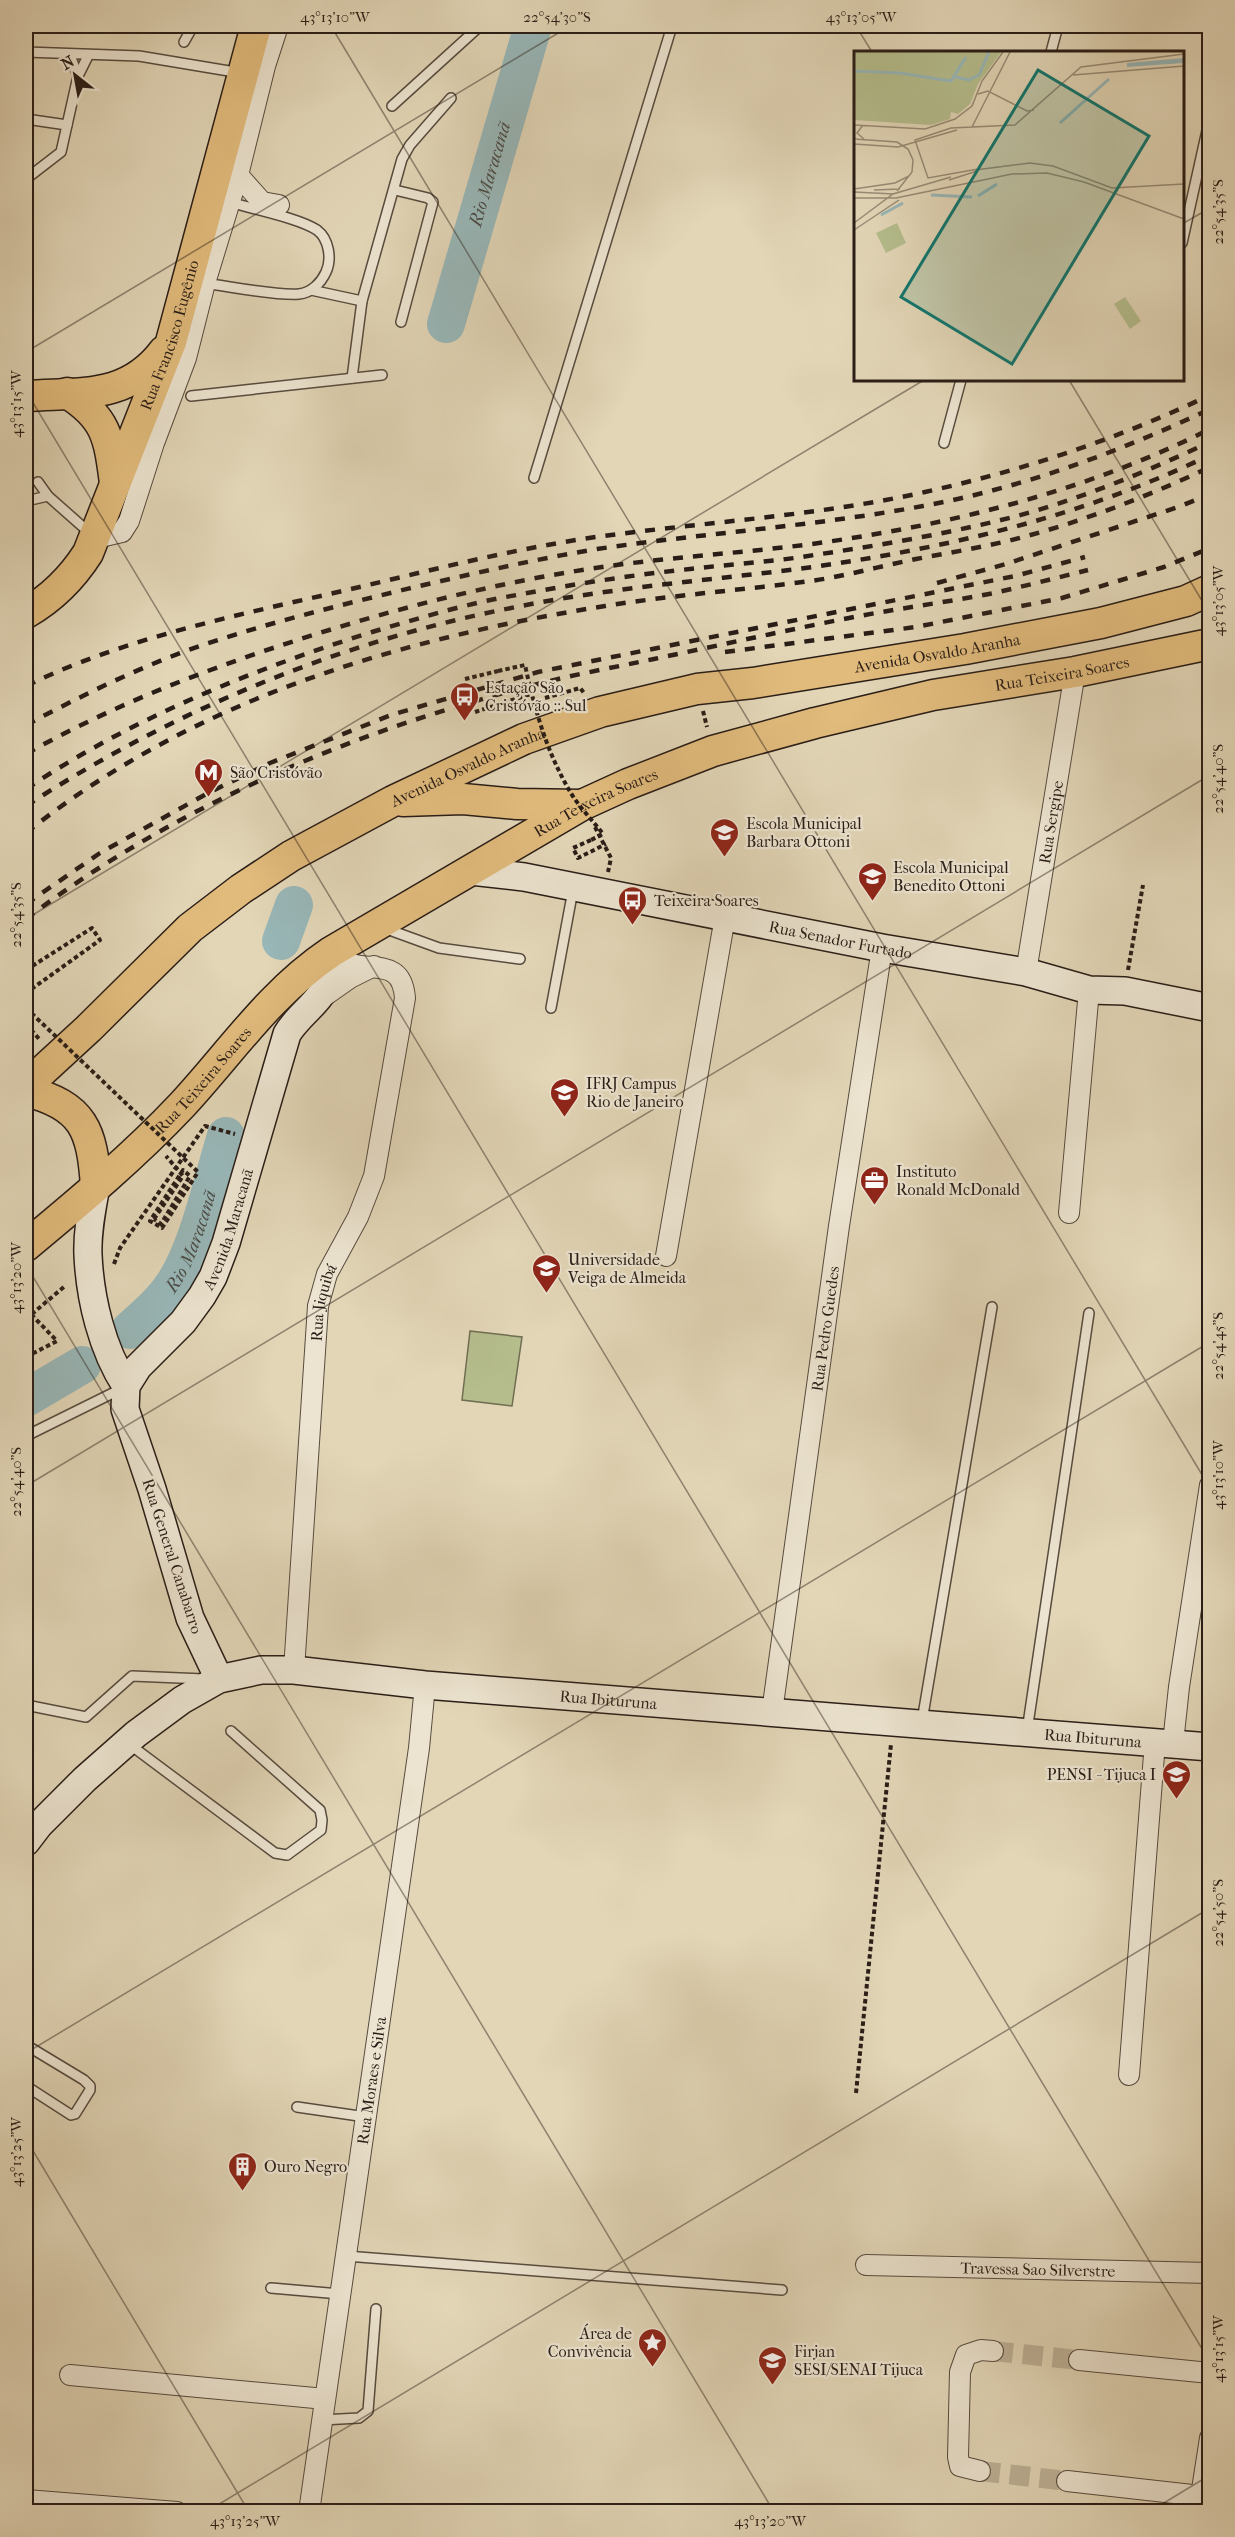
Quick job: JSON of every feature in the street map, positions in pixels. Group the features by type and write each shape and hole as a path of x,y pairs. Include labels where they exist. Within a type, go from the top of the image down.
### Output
{"main road":[{"name":"Rua Francisco Eugênio","path":"26,613 52,596 71,578 96,538 115,483 197,281 220,199 242,73 256,26"},
{"path":"26,396 111,389 134,381 156,362 171,342"},
{"path":"67,393 84,404 98,418 107,437 115,483"},
{"name":"Avenida Osvaldo Aranha","path":"26,1086 89,1028 155,961 213,910 291,856 393,801 524,739 600,712 697,688 753,683 965,650 1101,623 1186,601 1209,590"},
{"name":"Rua Teixeira Soares","path":"26,1246 150,1137 221,1063 285,988 332,952 582,805 628,784 713,751 814,723 933,695 1075,672 1199,643"},
{"path":"393,801 463,799 517,804 582,805"},
{"path":"26,1091 58,1102 70,1110 83,1124 93,1148 96,1186"}],"street":[{"path":"220,199 238,175 264,66 278,26"},
{"path":"238,175 262,202 279,205"},
{"path":"96,538 126,529 154,443 186,358 197,281"},
{"name":"Rua Sergipe","path":"1026,972 1075,672"},
{"name":"Rua Senador Furtado","path":"471,871 496,872 882,948 1026,972 1089,990 1125,992 1209,1008"},
{"path":"666,1256 725,917"},
{"name":"Rua Pedro Guedes","path":"772,1712 839,1226 882,948"},
{"name":"Rua Jiquibá","path":"294,1670 318,1306 327,1274 358,1217 374,1176 405,998 404,988 389,969 352,964 332,952"},
{"name":"Avenida Maracanã","path":"126,1386 138,1367 187,1317 213,1277 226,1243 284,1040 296,1020 328,982 332,952"},
{"path":"308,1008 350,978 374,966"},
{"path":"1069,1214 1089,990"},
{"name":"Rua General Canabarro","path":"96,1186 88,1253 90,1281 106,1348 126,1386 125,1408 152,1489 190,1618 219,1679"},
{"path":"1129,2075 1164,1743 1179,1687 1209,1485"},
{"name":"Rua Ibituruna","path":"219,1679 261,1671 294,1670 425,1685 1209,1747"},
{"path":"26,1842 39,1825 85,1779 126,1742 182,1700 219,1679"},
{"name":"Rua Moraes e Silva","path":"309,2511 419,1748 425,1685"},
{"name":"Travessa Sao Silverstre","path":"866,2265 1209,2273"},
{"path":"980,2471 960,2466 958,2457 960,2372 966,2355 981,2350 993,2351"},
{"path":"1079,2360 1209,2373"},
{"path":"70,2375 325,2398"},
{"path":"1067,2481 1205,2497 1209,2438"},
{"path":"26,2500 177,2511"}],"lane":[{"path":"184,42 193,26"},
{"path":"392,106 480,26"},
{"path":"534,478 672,26"},
{"path":"1051,51 1058,26"},
{"path":"26,52 88,56 139,56 242,73"},
{"path":"70,55 78,76"},
{"path":"26,179 61,152 78,76 88,56"},
{"path":"352,378 362,301 402,159 410,145 451,98"},
{"path":"1184,234 1209,117"},
{"path":"26,119 67,125"},
{"path":"395,190 428,198 433,202 401,322"},
{"path":"197,281 301,294 311,290 324,276 329,257 327,242 318,231 306,225 220,199"},
{"path":"311,290 362,301"},
{"path":"191,396 382,375"},
{"path":"944,443 961,381"},
{"path":"38,482 48,496 96,538"},
{"path":"26,501 48,496"},
{"path":"551,1008 573,888"},
{"path":"379,926 439,948 520,959"},
{"path":"922,1724 992,1307"},
{"path":"1027,1733 1089,1312"},
{"name":"Avenida Maracanã","path":"26,1436 126,1386"},
{"name":"Rua Ibituruna","path":"26,1705 86,1717 132,1676 219,1679"},
{"path":"126,1742 275,1853 287,1855 321,1830 320,1810 231,1731"},
{"path":"26,2045 84,2080 90,2086 90,2090 75,2114 71,2115 26,2086"},
{"path":"297,2107 366,2116"},
{"path":"346,2256 782,2290"},
{"path":"271,2288 340,2294"},
{"path":"322,2420 359,2418 368,2411 376,2309"}],"path":[{"path":"465,679 525,665 540,725 559,772 575,800 603,834 573,848 578,858 606,844"},
{"path":"544,698 580,688"},
{"path":"697,688 713,751"},
{"path":"475,712 531,694"},
{"path":"1125,992 1143,885"},
{"path":"26,970 92,928 100,940 26,993"},
{"path":"26,1008 198,1173 162,1228 150,1221 183,1170 190,1176 161,1224 154,1219 183,1176 176,1167 150,1137"},
{"path":"113,1269 120,1248 205,1126 243,1136"},
{"path":"26,1320 65,1286"},
{"path":"26,1309 57,1341 26,1357"},
{"path":"26,1335 32,1342 26,1345"},
{"path":"856,2093 893,1722"}],"green space":[{"path":"470,1331 522,1337 512,1406 462,1400"}],"waterway":[{"name":"Rio Maracanã","path":"446,324 533,26"},
{"name":"Rio Maracanã","path":"281,941 294,905"},
{"name":"Rio Maracanã","path":"130,1330 164,1297 183,1269 198,1232 226,1136"},
{"name":"Rio Maracanã","path":"26,1398 82,1365"}],"tunnel":[{"path":"993,2351 1079,2360"},
{"path":"980,2471 1067,2481"}],"railway":[{"path":"26,686 128,645 235,616 487,557 596,537 843,507 962,483 1070,452 1141,426 1210,395"},
{"path":"26,725 96,690 193,648 316,612 415,587 574,553 638,543 842,519 960,498 1070,467 1141,440 1210,409"},
{"path":"26,754 117,708 211,670 276,647 396,611 478,590 560,574 628,564 812,544 965,516 1016,503 1114,471 1210,429"},
{"path":"26,789 107,740 193,698 282,663 408,621 480,602 538,591 668,571 799,557 891,543 967,528 1042,509 1091,492 1210,442"},
{"path":"26,806 82,771 200,710 261,683 386,639 451,621 553,600 813,567 916,550 966,539 1065,512 1162,477 1210,455"},
{"path":"26,833 90,786 157,746 227,711 300,682 374,657 527,620 631,602 824,579 1000,543 1097,514 1143,497 1210,467"},
{"path":"937,583 1006,564 1181,506 1210,494"},
{"path":"725,652 916,627 1062,598 1164,567 1210,548"},
{"path":"26,904 100,853 208,793 270,763 391,715 538,672 1015,576 1085,557"},
{"path":"26,919 84,878 206,807 270,776 402,724 567,677 854,617 994,593 1088,570"}],"place":[{"name":"Estação São Cristóvão :: Sul","path":"464,722"},
{"name":"São Cristóvão","path":"209,798"},
{"name":"Escola Municipal Barbara Ottoni","path":"725,858"},
{"name":"Escola Municipal Benedito Ottoni","path":"872,902"},
{"name":"Teixeira Soares","path":"633,926"},
{"name":"IFRJ Campus Rio de Janeiro","path":"565,1118"},
{"name":"Instituto Ronald McDonald","path":"875,1206"},
{"name":"Universidade Veiga de Almeida","path":"547,1294"},
{"name":"PENSI - Tijuca I","path":"1177,1800"},
{"name":"Ouro Negro","path":"243,2192"},
{"name":"Área de Convivência","path":"653,2368"},
{"name":"Firjan SESI/SENAI Tijuca","path":"773,2386"}]}
